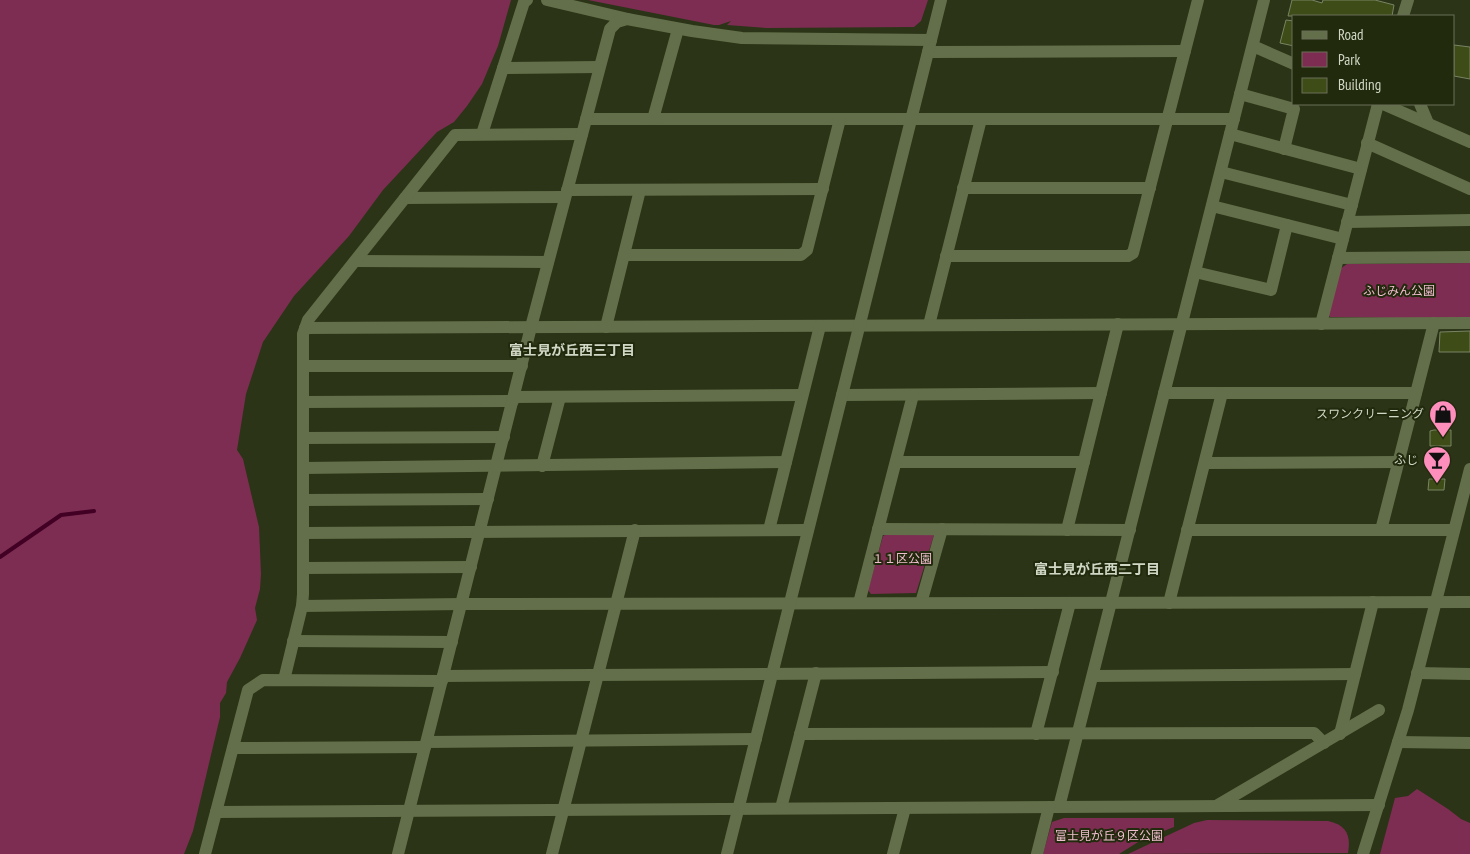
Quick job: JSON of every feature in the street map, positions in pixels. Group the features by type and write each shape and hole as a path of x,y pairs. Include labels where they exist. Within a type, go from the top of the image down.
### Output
{"street":[{"path":"482,134 524,2 527,0"},
{"path":"547,0 630,20 742,38 929,46 1185,51"},
{"path":"727,854 940,0"},
{"path":"946,256 1130,256 1134,250 1198,0"},
{"path":"1037,854 1078,734 1264,0"},
{"path":"1403,15 1408,0"},
{"path":"398,854 531,327 599,67 610,29 620,20 630,20"},
{"path":"653,119 678,29"},
{"path":"1252,46 1292,63"},
{"path":"503,68 599,67"},
{"path":"1240,94 1294,109 1284,149"},
{"path":"1321,324 1378,105"},
{"path":"1386,105 1428,124 1449,127 1470,142"},
{"path":"1420,105 1428,124"},
{"path":"586,119 1234,119"},
{"path":"624,255 801,255 807,250 840,119"},
{"path":"929,325 981,119"},
{"path":"284,680 302,606 305,328 315,311 456,135 582,134"},
{"path":"1230,134 1361,169"},
{"path":"1367,143 1470,189"},
{"path":"1221,172 1352,205"},
{"path":"963,188 1150,188"},
{"path":"405,198 640,190 823,189"},
{"path":"606,327 640,190"},
{"path":"1212,206 1343,239"},
{"path":"1347,222 1470,220"},
{"path":"1195,272 1270,290 1287,225"},
{"path":"1338,258 1470,257"},
{"path":"355,261 548,262"},
{"path":"1381,530 1434,323"},
{"path":"305,328 1470,323"},
{"path":"1067,530 1118,324"},
{"path":"769,530 820,326"},
{"path":"304,366 522,366"},
{"path":"842,395 1101,393"},
{"path":"1164,393 1416,393"},
{"path":"1169,603 1222,393"},
{"path":"304,402 802,395"},
{"path":"859,603 913,395"},
{"path":"542,466 560,397"},
{"path":"304,438 504,437"},
{"path":"303,468 786,462"},
{"path":"896,462 1084,462"},
{"path":"1205,463 1398,462"},
{"path":"1363,854 1418,673 1470,469"},
{"path":"303,500 488,499"},
{"path":"878,529 1130,530"},
{"path":"921,603 942,529"},
{"path":"552,854 635,530"},
{"path":"303,533 808,530"},
{"path":"1188,530 1454,530"},
{"path":"303,568 471,567"},
{"path":"1340,734 1373,602"},
{"path":"302,606 1470,602"},
{"path":"1036,734 1070,603"},
{"path":"293,641 452,642"},
{"path":"205,854 248,690 262,680 598,675 1053,672"},
{"path":"781,808 816,673"},
{"path":"1418,673 1470,674"},
{"path":"1093,676 1355,674"},
{"path":"1216,806 1379,710"},
{"path":"800,734 1314,733 1324,743"},
{"path":"233,748 756,738"},
{"path":"1398,742 1470,743"},
{"path":"216,812 1379,805"},
{"path":"893,854 905,808"}],"green space":[{"path":"0,0 511,0 498,46 482,84 467,106 454,122 437,132 383,190 349,236 294,296 263,342 246,394 237,450 243,459 259,527 261,574 260,589 255,608 257,620 227,682 226,693 220,703 220,717 193,831 184,854 0,854"},
{"path":"588,0 928,0 921,21 914,27 767,28 727,25 731,21 714,25"},
{"name":"ふじみん公園","path":"1470,263 1470,319 1330,317 1328,314 1340,269 1347,264"},
{"name":"１１区公園","path":"887,534 934,535 916,593 871,594 868,590 883,536"},
{"path":"1417,789 1470,823 1470,854 1380,854 1395,798 1408,796"},
{"name":"富士見が丘９区公園","path":"1064,818 1174,818 1174,827 1143,839 1119,854 1043,854 1052,822"},
{"path":"1207,820 1328,821 1340,825 1346,832 1349,841 1348,853 1128,854 1194,823"}],"building":[{"path":"1292,0 1312,0 1322,3 1323,0 1375,0 1394,5 1392,15 1288,16"},
{"path":"1286,20 1292,21 1292,46 1280,43"},
{"path":"1455,45 1470,47 1470,79 1455,76"},
{"path":"1470,331 1470,352 1439,352 1440,332"},
{"path":"1451,430 1451,446 1430,446 1430,431"},
{"name":"ふじ","path":"1429,479 1445,479 1444,490 1428,490"}],"waterway":[{"path":"0,557 61,515 94,511"}],"place":[{"name":"スワンクリーニング","path":"1443,438"},
{"name":"ふじ","path":"1437,484"}],"district":[{"name":"富士見が丘西三丁目","path":"572,350"},
{"name":"富士見が丘西二丁目","path":"1097,569"}]}
